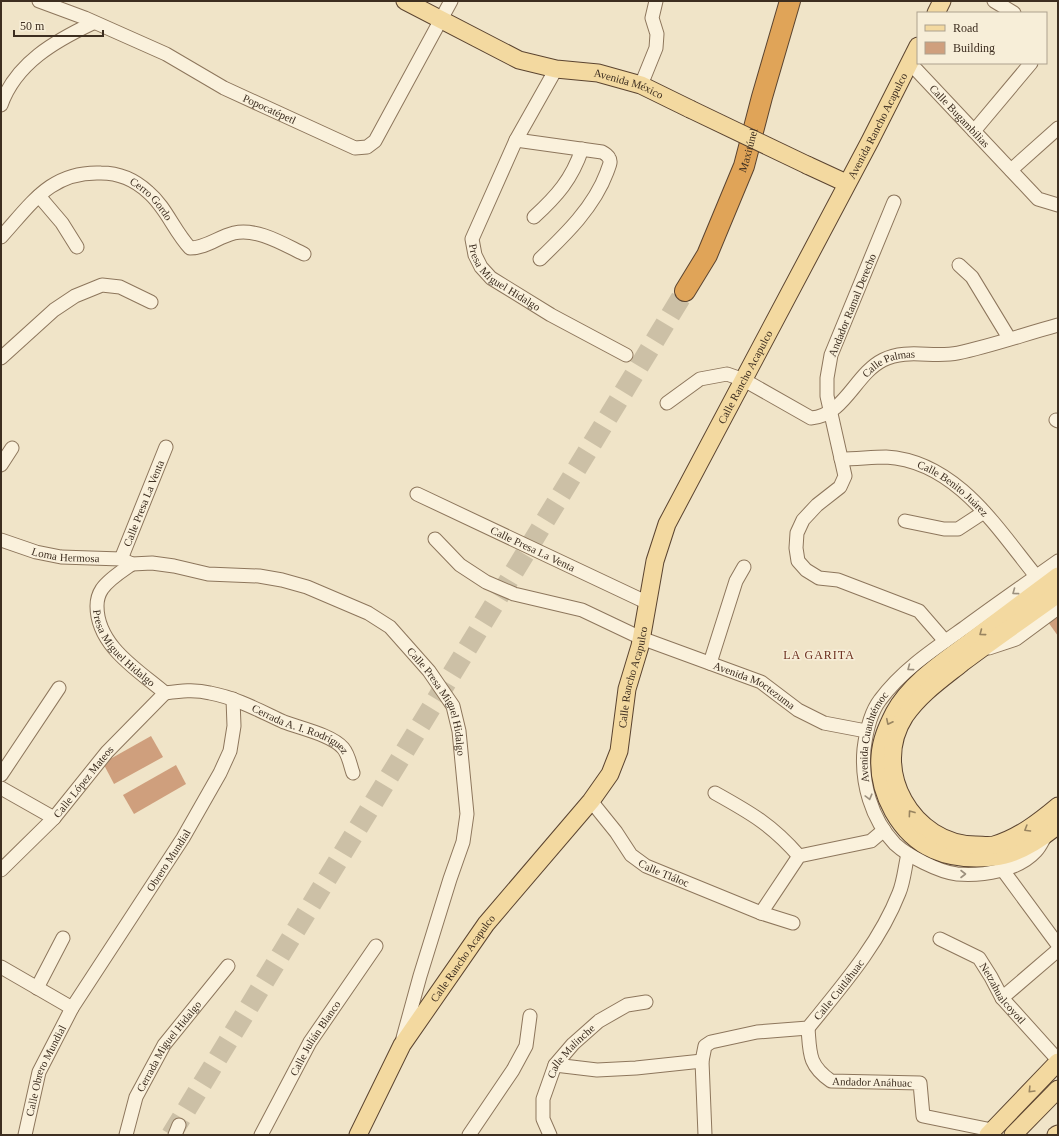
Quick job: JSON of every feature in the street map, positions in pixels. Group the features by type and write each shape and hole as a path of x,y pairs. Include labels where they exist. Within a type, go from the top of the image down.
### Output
{"highway":[{"path":"762,97 780,1"},
{"name":"Maxitúnel","path":"685,291 706,255 744,166 790,1"}],"main road":[{"name":"Avenida México","path":"406,1 519,60 556,69 598,73 640,85 807,166 846,183"},
{"path":"936,12 942,1"},
{"name":"Avenida Rancho Acapulco","path":"846,183 870,141 917,48"},
{"name":"Calle Rancho Acapulco","path":"358,1135 402,1045 486,924 590,801 610,774 619,751 627,689 641,638 648,603 648,590 655,561 667,524 744,380 846,183"},
{"name":"Avenida Cuauhtémoc","path":"1052,830 1018,850 995,857 961,857 935,850 917,839 902,824 891,807 882,784 880,757 887,727 895,711 913,688 937,667 1058,576"},
{"name":"Avenida Cuauhtémoc","path":"1058,594 977,652 922,696 905,717 896,738 892,759 895,781 901,798 914,817 927,830 943,839 964,845 993,845 1014,837 1040,822 1058,806"},
{"path":"990,1133 1058,1061"},
{"path":"1013,1135 1058,1089"}],"street":[{"name":"Popocatépetl","path":"38,1 166,54 224,88 355,148 367,147 375,141 440,18 451,1"},
{"path":"640,85 656,48 657,34 652,18 656,1"},
{"path":"994,1 1012,12"},
{"path":"1,105 6,92 30,61 57,42 93,23"},
{"name":"Calle Bugambilias","path":"909,62 1038,199 1058,205"},
{"path":"974,131 1031,64"},
{"name":"Presa Miguel Hidalgo","path":"556,69 516,140 472,239 475,254 481,267 492,278 551,315 626,355"},
{"path":"1011,170 1058,128"},
{"path":"516,140 602,152 609,158 610,163 600,189 564,237 540,259"},
{"path":"534,217 563,188 576,167 582,149"},
{"name":"Cerro Gordo","path":"1,237 39,196 49,187 65,177 87,172 111,173 128,178 148,192 190,248 197,248 234,233 250,232 277,241 304,254"},
{"path":"39,196 62,223 77,247"},
{"name":"Andador Ramal Derecho","path":"894,202 831,355 827,396 845,476 840,487 817,505 803,520 797,533 796,548 798,561 806,570 819,578 838,580 919,612 945,642"},
{"path":"959,265 969,273 976,283 1009,338"},
{"path":"1,358 54,310 75,296 102,285 120,287 151,302"},
{"name":"Calle Palmas","path":"667,403 700,379 726,374 744,380 811,418 821,418 840,404 868,372 882,361 898,354 957,353 1058,325"},
{"name":"Calle Presa La Venta","path":"127,561 166,447"},
{"path":"1,465 12,448"},
{"name":"Calle Benito Juárez","path":"841,459 887,457 914,463 937,471 963,491 984,512 1036,576"},
{"name":"Calle Presa La Venta","path":"417,494 648,603"},
{"path":"905,521 944,529 958,529 984,512"},
{"name":"Avenida Moctezuma","path":"435,539 460,565 486,582 514,594 582,610 641,638 761,682 798,710 824,723 866,731"},
{"name":"Loma Hermosa","path":"1,540 36,552 62,557 127,561"},
{"name":"Presa Miguel Hidalgo","path":"127,561 102,588 97,598 97,614 103,631 119,654 164,693"},
{"name":"Calle Presa Miguel Hidalgo","path":"127,561 174,566 208,574 259,576 282,580 307,587 349,604 368,613 390,628 429,671 453,706 459,731 464,773 467,814 463,842 450,878 420,976 402,1045"},
{"name":"Avenida Cuauhtémoc","path":"1052,830 1036,851 1022,862 1002,869 983,874 956,874 927,864 908,854 896,844 884,830 872,808 866,786 863,762 866,731 878,702 904,673 1058,561"},
{"path":"710,663 736,581 744,566"},
{"path":"977,652 1016,639 1058,608"},
{"path":"1,775 59,688"},
{"name":"Cerrada A. I. Rodríguez","path":"164,693 186,691 209,692 233,699 333,741 342,747 348,757 352,773"},
{"name":"Calle López Mateos","path":"1,870 54,818 107,752 164,693"},
{"name":"Obrero Mundial","path":"72,1008 183,838 220,773 230,751 234,726 233,699"},
{"path":"1,788 54,818"},
{"path":"716,793 761,819 782,837 799,856"},
{"name":"Calle Tláloc","path":"590,801 616,832 631,855 646,866 761,913 793,923"},
{"path":"761,913 799,856 871,841 884,830"},
{"name":"Calle Cuitláhuac","path":"702,1061 702,1053 705,1046 712,1042 757,1032 808,1028 858,965 884,926 900,892 908,854"},
{"path":"1002,869 1058,945"},
{"path":"37,988 63,938"},
{"name":"Netzahualcoyotl","path":"940,939 979,958 1002,998 1058,1061"},
{"name":"Calle Julián Blanco","path":"261,1135 310,1042 376,946"},
{"path":"1002,998 1058,950"},
{"name":"Cerrada Miguel Hidalgo","path":"126,1135 136,1097 164,1045 228,966"},
{"path":"1,967 72,1008"},
{"name":"Calle Malinche","path":"550,1135 543,1119 543,1099 555,1065 573,1044 599,1021 627,1005 646,1002"},
{"name":"Calle Obrero Mundial","path":"25,1135 39,1072 72,1008"},
{"path":"468,1135 513,1070 526,1046 530,1016"},
{"name":"Andador Anáhuac","path":"808,1028 812,1063 819,1073 831,1081 920,1083 923,1116 990,1133"},
{"path":"555,1065 596,1070 702,1061 705,1135"}],"building":[{"path":"1058,615 1058,636 1048,622"},
{"path":"151,736 163,757 114,784 103,763"},
{"path":"176,765 186,784 134,814 123,795"}],"tunnel":[{"path":"171,1135 685,291"}],"district":[{"name":"LA GARITA","path":"819,655"}]}
